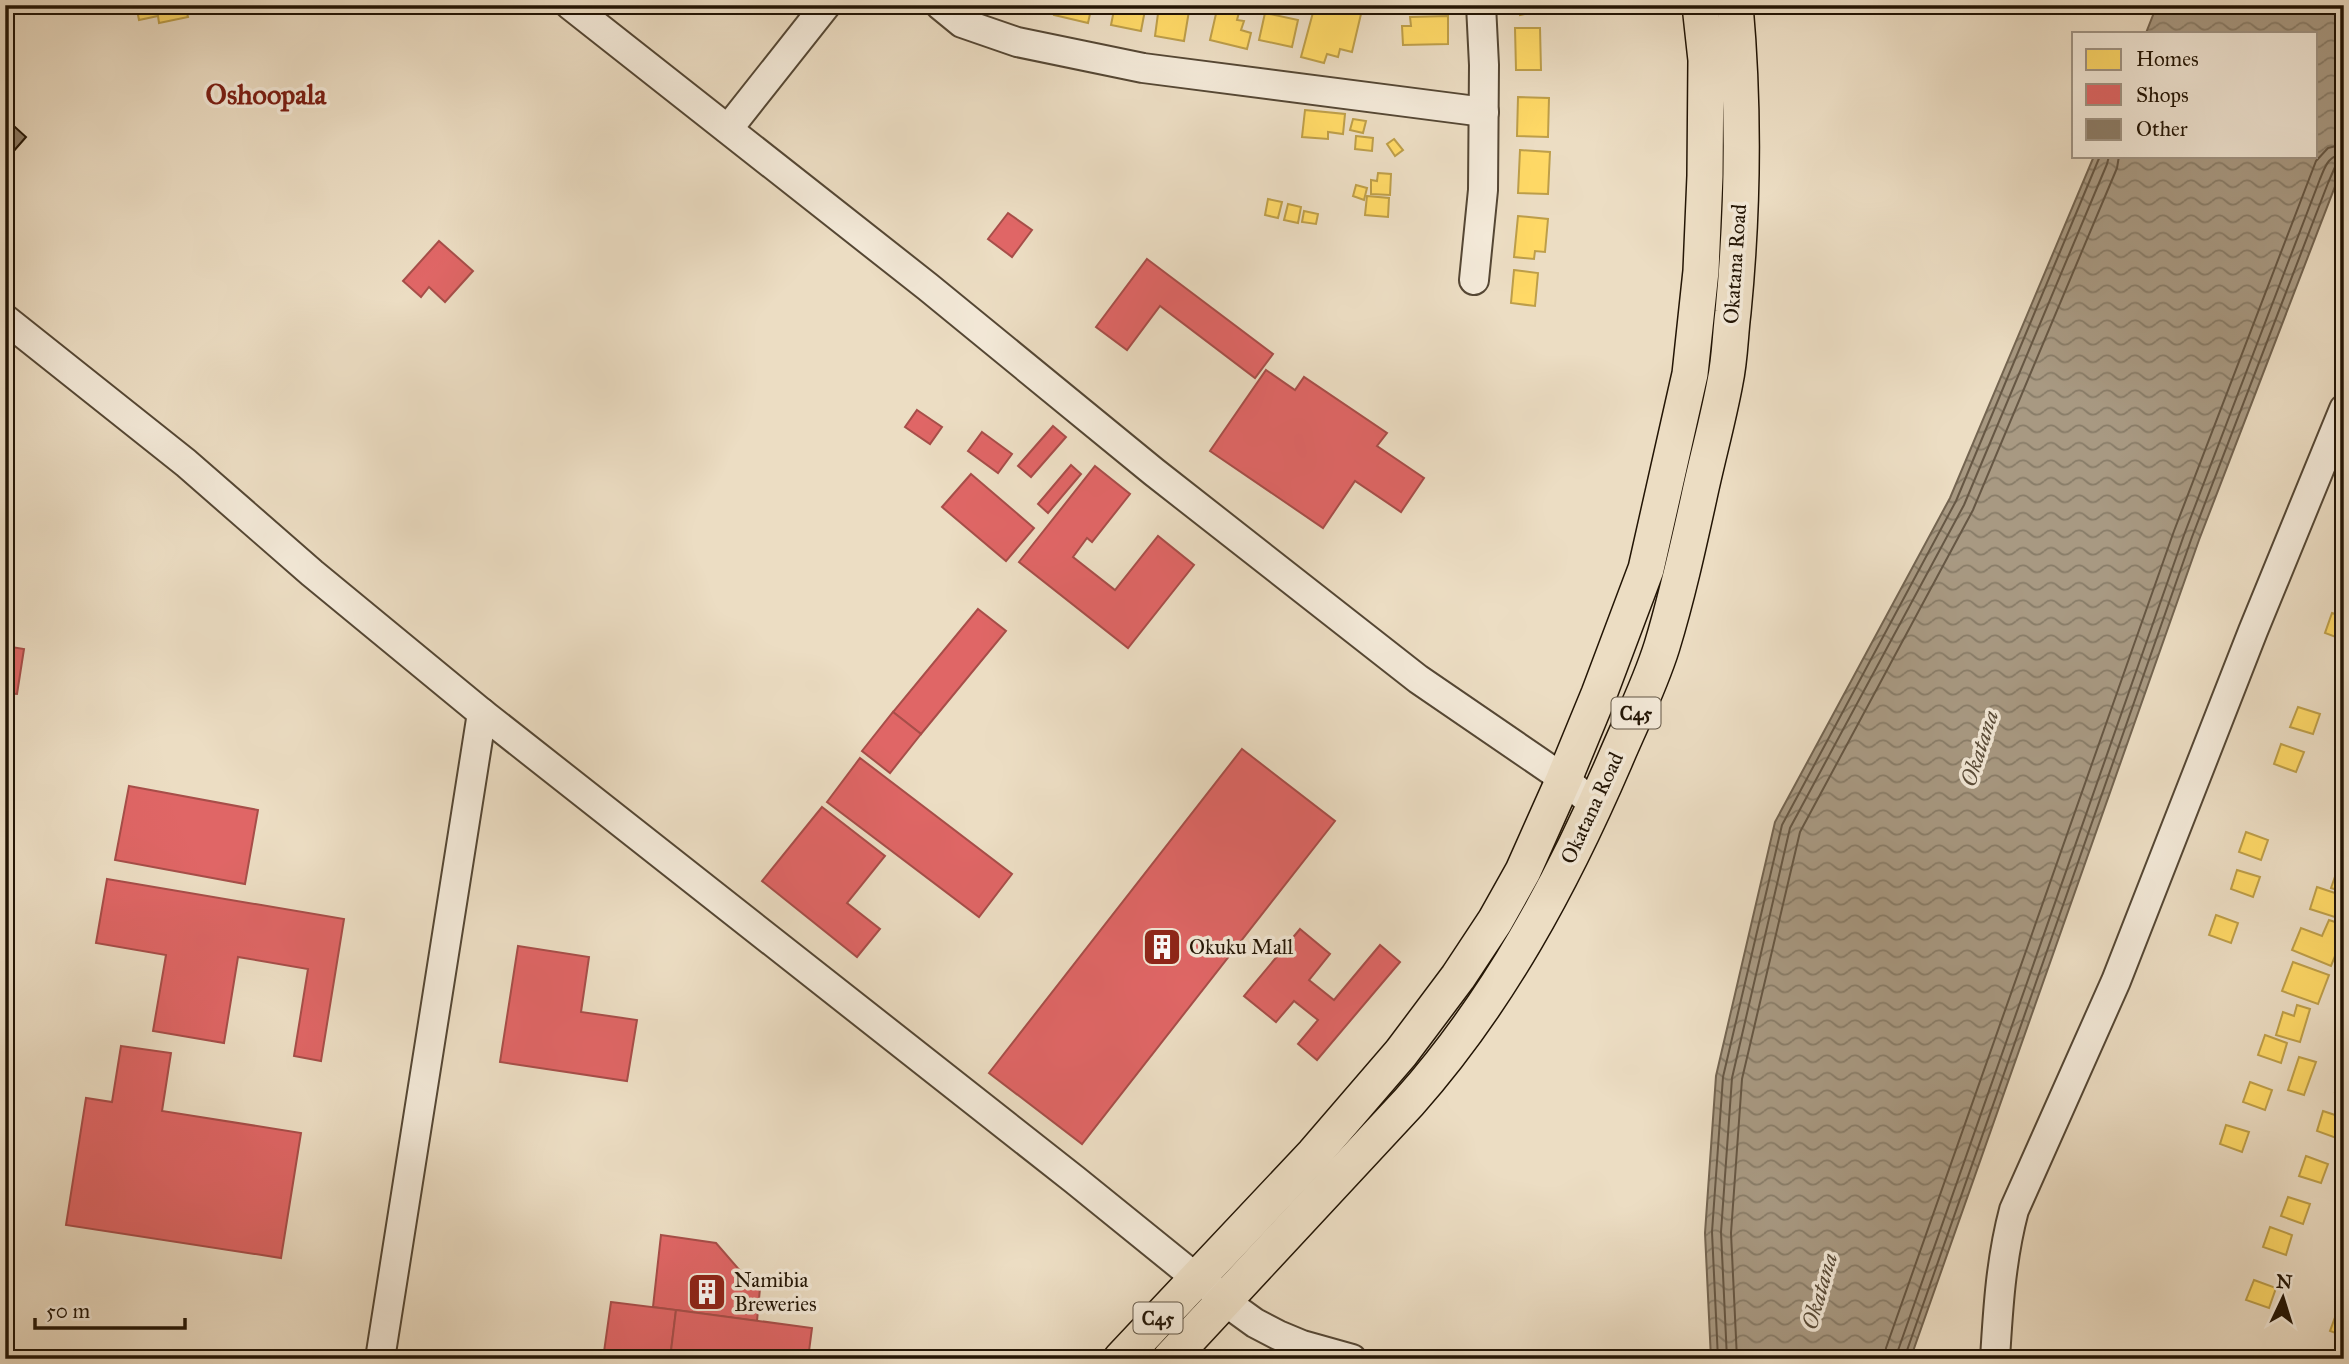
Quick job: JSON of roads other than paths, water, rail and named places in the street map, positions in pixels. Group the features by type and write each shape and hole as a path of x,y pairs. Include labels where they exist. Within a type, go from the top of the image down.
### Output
{"main road":[{"name":"Okatana Road","path":"1196,1278 1322,1144 1401,1053 1458,976 1495,921 1523,871 1599,694 1646,569 1690,374 1701,271 1705,176 1706,60 1700,5"},
{"name":"Okatana Road","path":"1227,1298 1409,1102 1455,1047 1540,917 1596,806 1640,706 1662,647 1726,380 1737,274 1741,176 1739,52 1734,5"},
{"path":"1739,52 1756,5"},
{"name":"C45","path":"1121,1359 1196,1278"},
{"name":"C45","path":"1170,1359 1227,1298"}],"street":[{"path":"570,5 928,286 1154,472 1411,673 1564,779 1596,806"},
{"path":"728,129 826,5"},
{"path":"940,5 962,23 988,33 1017,42 1130,65 1484,112"},
{"path":"1474,280 1483,190 1481,5"},
{"path":"5,319 187,463 312,573 482,713 1196,1278 1227,1298 1237,1310 1278,1335 1302,1345 1352,1359"},
{"path":"1995,1359 2001,1270 2014,1210 2116,981 2253,631 2344,410"},
{"path":"380,1359 482,713"}],"water":[{"name":"Okatana","path":"2157,5 2344,5 2344,163 2199,540 1911,1357 1711,1359 1705,1233 1716,1076 1775,822 1950,498 2093,158 2318,158 2318,32 2146,32"}],"place":[{"name":"Okuku Mall","path":"1162,947"},
{"name":"Namibia Breweries","path":"707,1292"}],"district":[{"name":"Oshoopala","path":"266,94"}]}
